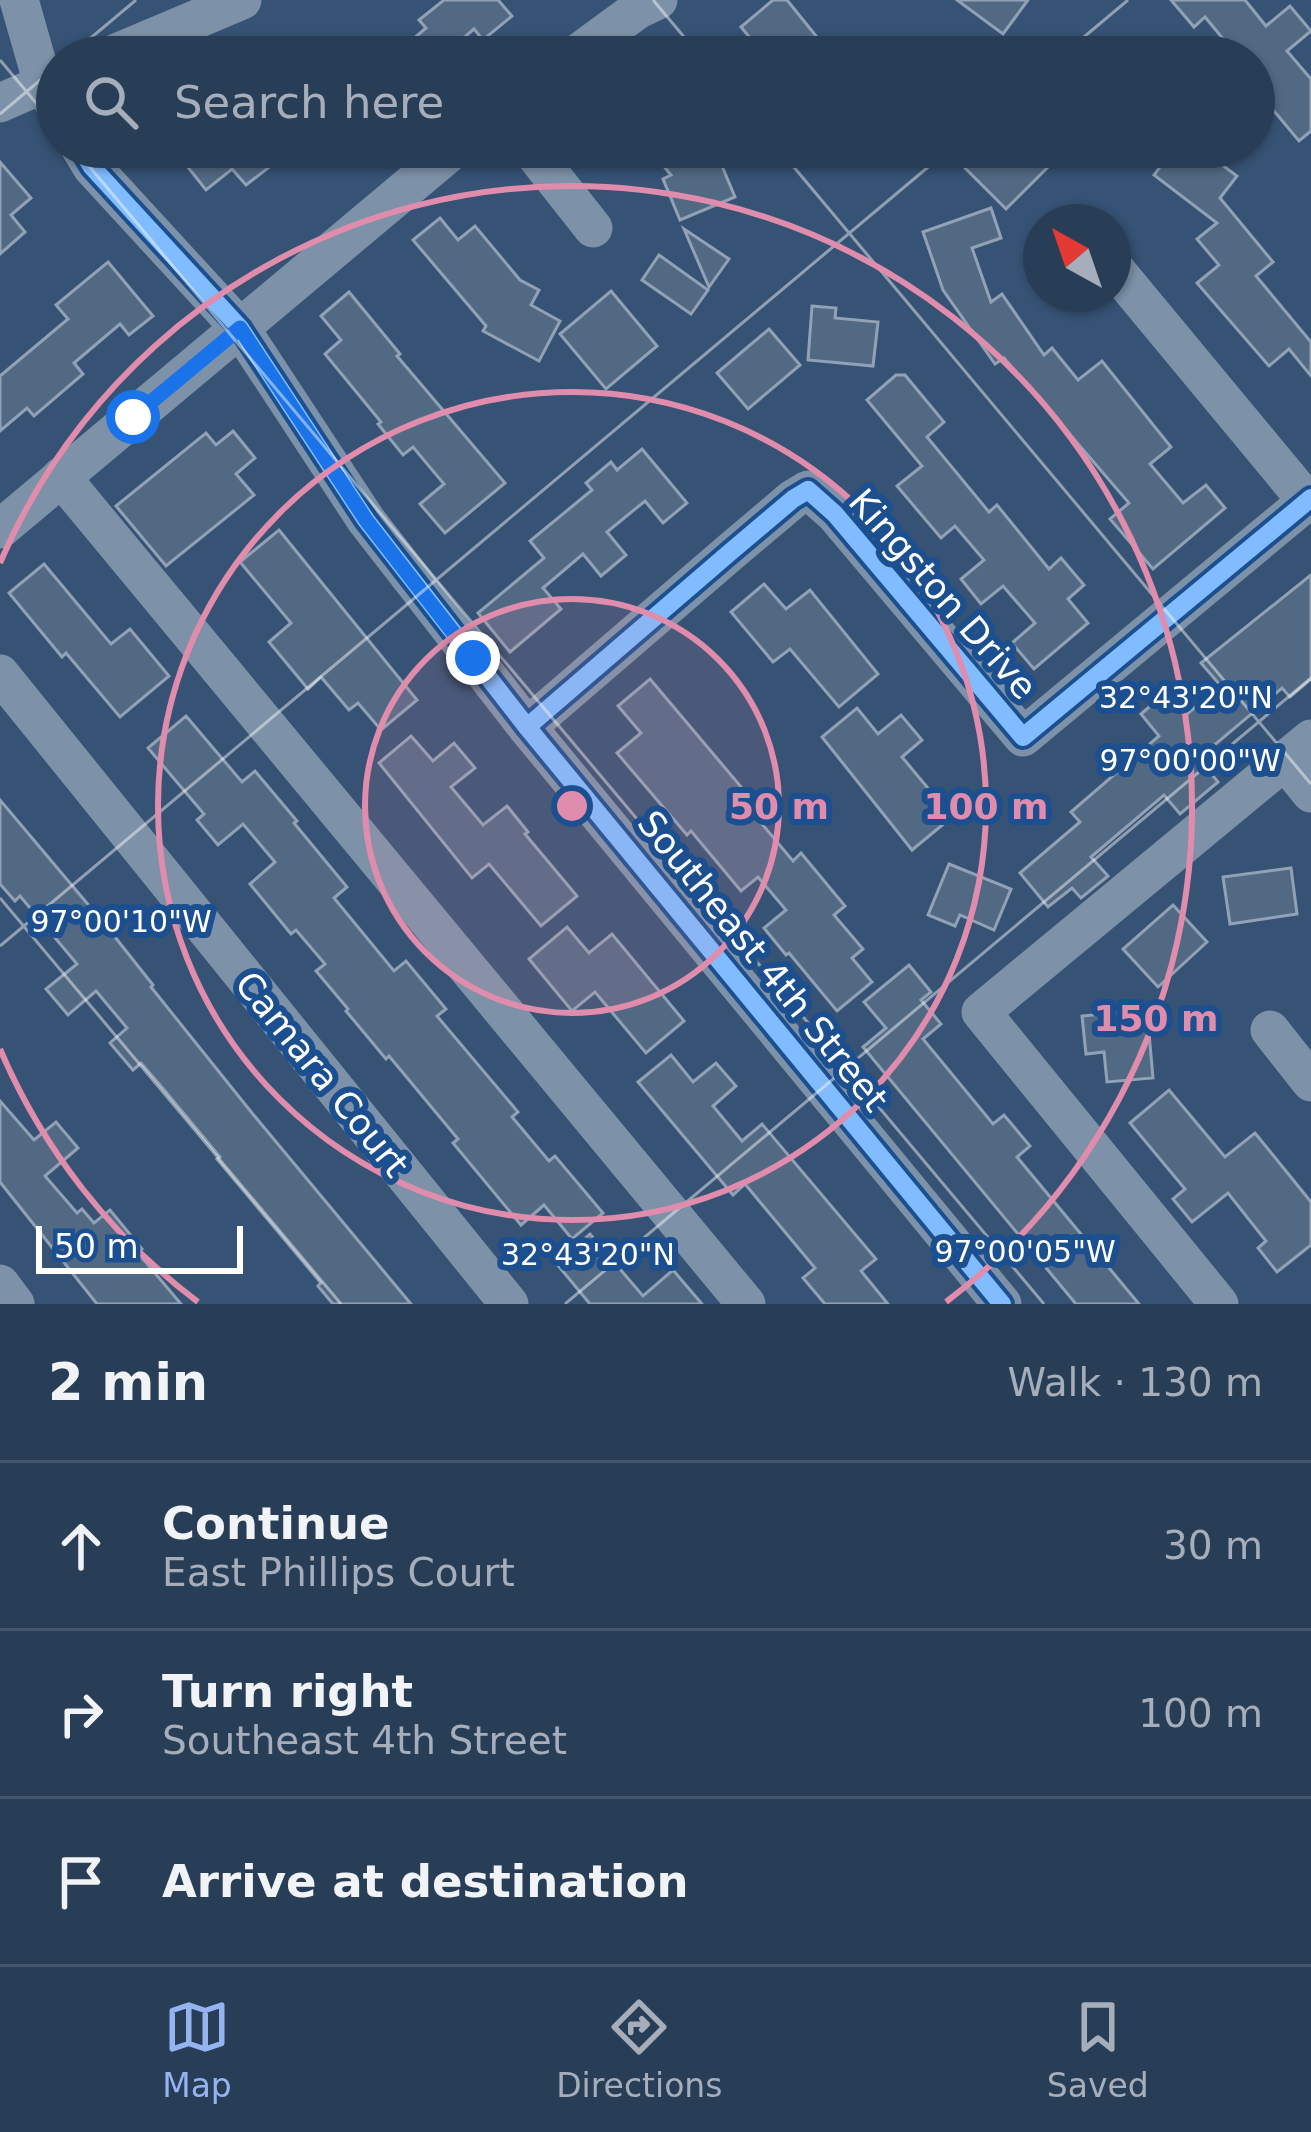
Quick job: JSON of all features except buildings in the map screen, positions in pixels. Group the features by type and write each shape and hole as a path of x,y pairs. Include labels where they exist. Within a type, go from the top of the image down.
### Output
{"street":[{"path":"19,0 36,46"},
{"path":"157,36 242,0"},
{"path":"602,36 658,0"},
{"path":"0,103 36,94"},
{"name":"Southeast 4th Street","path":"93,168 240,328 366,520 526,727 1001,1304"},
{"path":"0,529 431,168"},
{"path":"546,168 593,228"},
{"path":"1131,288 1309,500"},
{"path":"62,477 746,1304"},
{"name":"Kingston Drive","path":"526,727 808,490 835,514 1023,737 1309,500"},
{"name":"Camara Court","path":"0,674 509,1304"},
{"path":"1219,1304 980,1012 1298,750 1311,793"},
{"path":"1270,1030 1311,1082"},
{"path":"0,1284 15,1304"}],"cycle path":[{"path":"93,168 240,328 366,520 527,727 1002,1304"},
{"path":"527,727 808,490 835,514 1023,737 1311,498"}],"route":[{"path":"133,417 240,328 366,520 473,658"}]}
